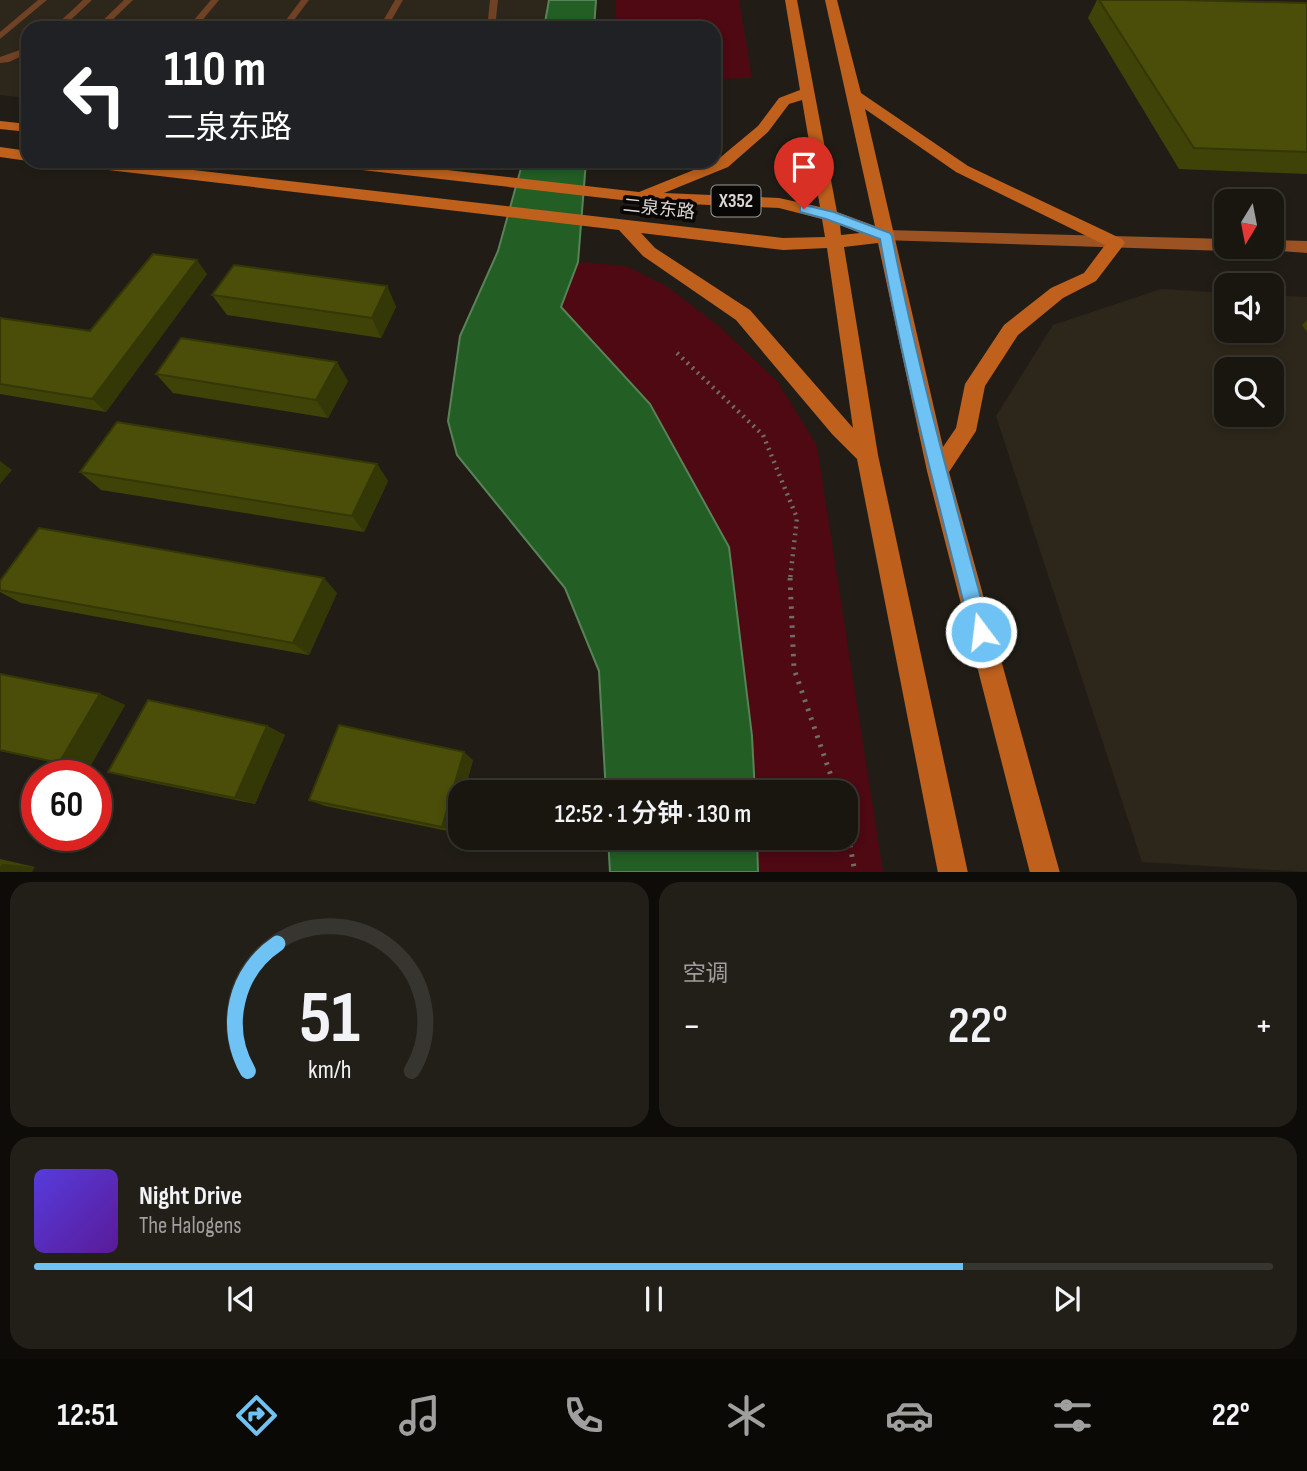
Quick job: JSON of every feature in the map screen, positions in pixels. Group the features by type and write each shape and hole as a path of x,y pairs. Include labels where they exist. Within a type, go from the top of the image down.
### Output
{"main road":[{"path":"791,0 834,242 867,455 953,872"},
{"path":"831,0 874,178 896,292 939,471 1045,872"},
{"path":"721,164 764,129 784,101 806,93"},
{"path":"852,94 962,169 1116,243"},
{"path":"0,125 21,127"},
{"path":"0,152 21,155"},
{"name":"二泉东路","path":"134,168 783,244 886,236"},
{"name":"二泉东路","path":"390,168 639,197 779,203 829,215 886,236"},
{"path":"639,197 712,168"},
{"path":"625,227 649,252 743,316 839,428 867,455"},
{"path":"886,236 1214,245"},
{"path":"939,471 966,431 975,384 1012,330 1057,293 1090,277 1116,243"},
{"path":"1284,246 1307,247"}],"lane":[{"path":"0,36 43,0"},
{"path":"65,21 88,0"},
{"path":"107,21 130,0"},
{"path":"197,21 215,0"},
{"path":"289,21 305,0"},
{"path":"387,21 399,0"},
{"path":"492,21 494,0"},
{"path":"0,60 21,53"}],"path":[{"path":"677,353 763,435 797,518 789,587 794,670 832,780"},
{"path":"851,850 855,872"}],"shaded area":[{"path":"0,0 549,0 545,21 21,21 21,97 0,95"},
{"path":"549,0 596,0 594,21 545,21"},
{"path":"615,0 739,0 752,78 721,79 721,21 615,21"},
{"path":"521,168 585,168 578,262 561,307 650,404 729,547 752,736 754,780 605,780 599,671 565,588 457,455 448,421 460,336 498,251"},
{"path":"578,262 626,266 665,285 720,327 778,382 817,446 883,872 758,872 757,850 858,850 858,780 754,780 752,736 561,307"},
{"path":"1161,289 1214,292 1214,343 1284,343 1284,296 1307,297 1307,872 1142,862 996,416 1053,325"},
{"path":"609,850 757,850 758,872 610,872"}],"building":[{"path":"1099,0 1307,3 1307,152 1194,148"},
{"path":"153,254 197,260 92,399 0,384 0,318 90,331"},
{"path":"234,265 387,286 372,318 212,295"},
{"path":"181,338 337,362 316,400 156,374"},
{"path":"117,422 377,464 352,516 80,472"},
{"path":"39,528 324,578 293,643 0,590 0,581"},
{"path":"0,674 100,694 61,760 45,760 0,750"},
{"path":"148,700 267,726 235,798 112,773 112,765"},
{"path":"339,725 464,752 456,780 448,780 448,807 442,827 309,800"}],"route":[{"path":"804,209 829,215 886,236 896,292 981,632"}]}
